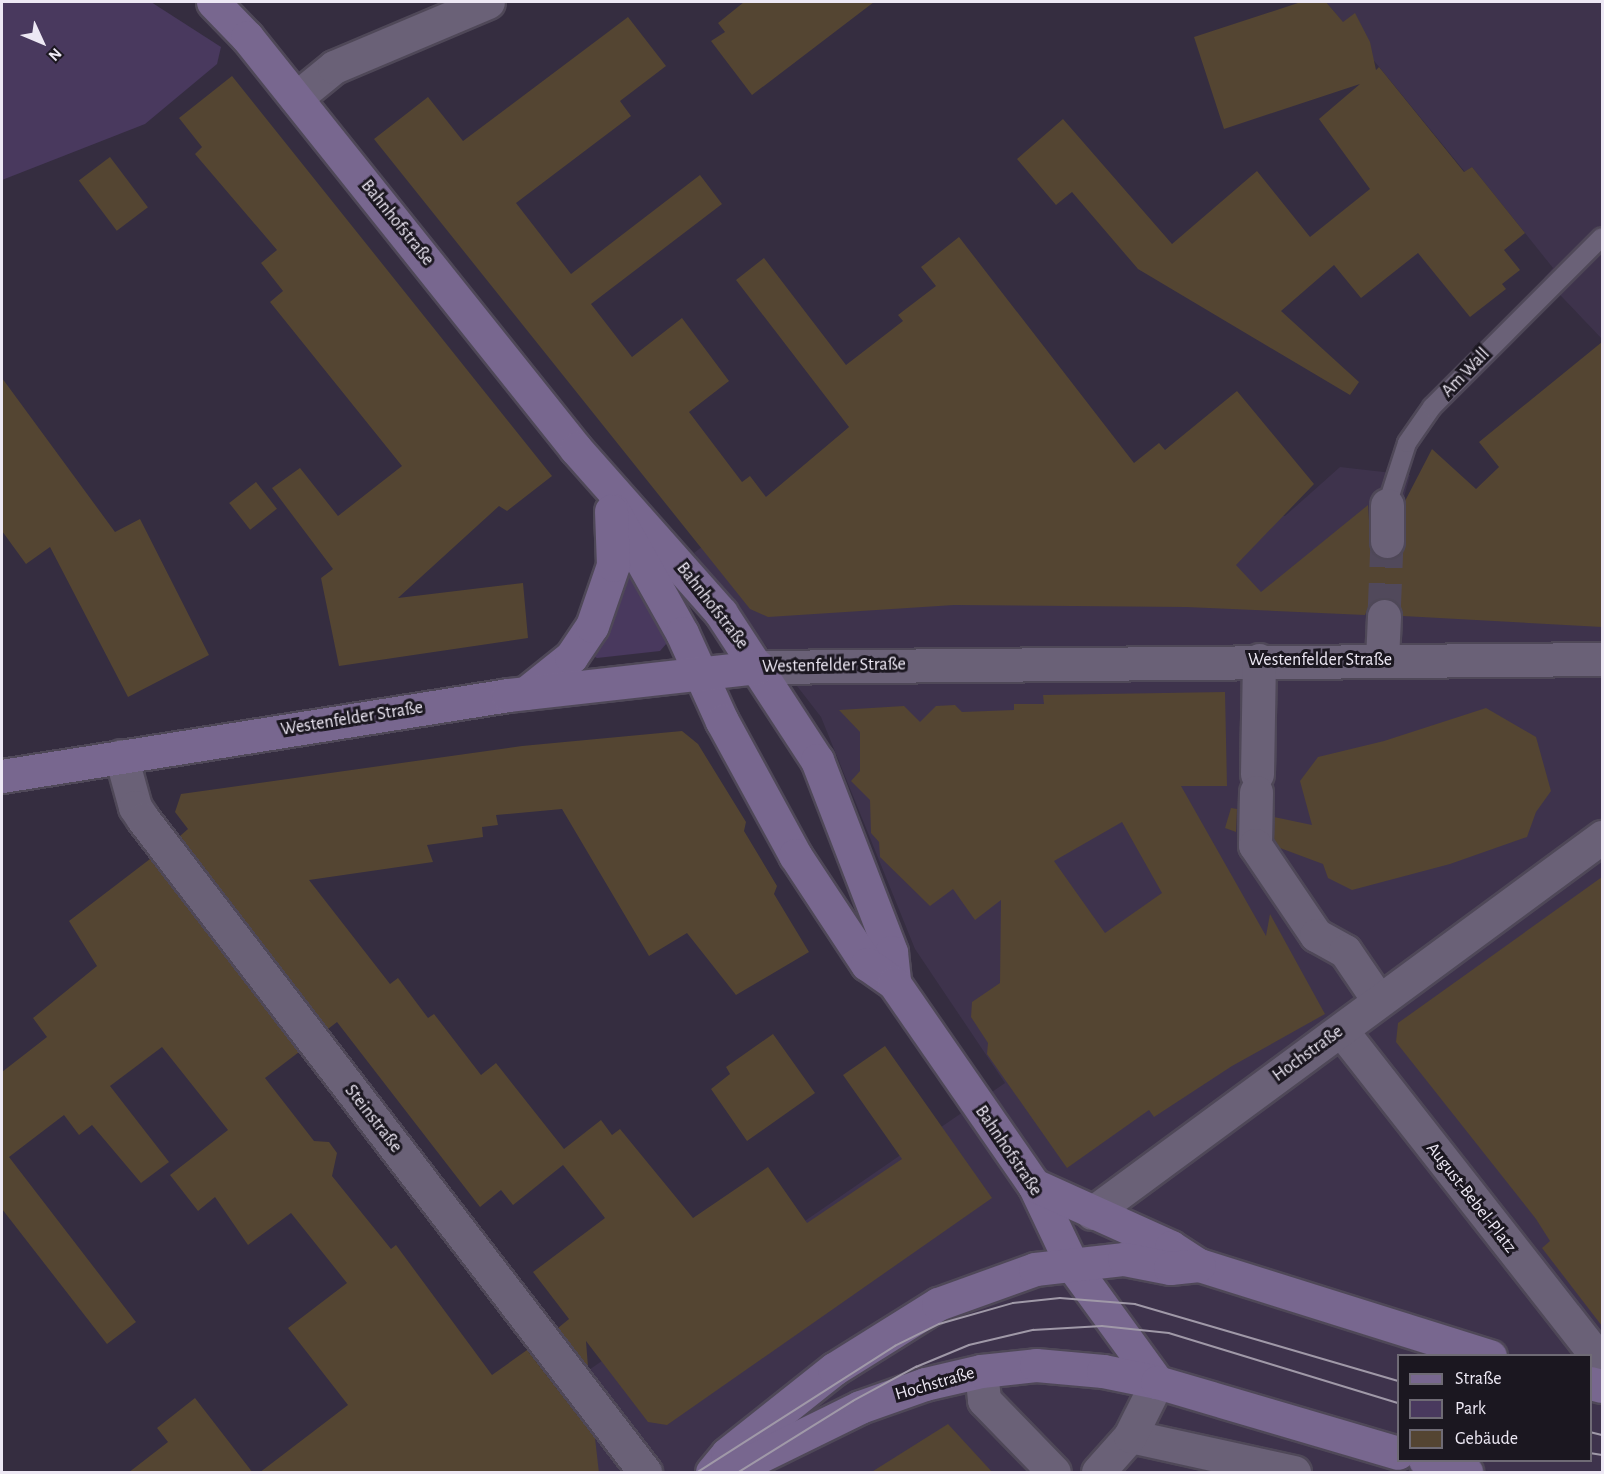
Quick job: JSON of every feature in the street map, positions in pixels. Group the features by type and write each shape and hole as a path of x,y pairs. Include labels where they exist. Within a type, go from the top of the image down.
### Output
{"street":[{"name":"Bahnhofstraße","path":"213,2 296,98 576,449 694,579 758,667 817,760 891,951 894,983"},
{"path":"296,98 334,67 488,2"},
{"name":"Bahnhofstraße","path":"576,449 611,507 702,675 722,721 795,855 867,964 894,983 1034,1185 1072,1265 1157,1382"},
{"name":"Am Wall","path":"1387,541 1388,505"},
{"name":"Bahnhofstraße","path":"526,693 571,657 592,626 613,565 611,507"},
{"path":"1382,659 1384,616"},
{"name":"Westenfelder Straße","path":"2,776 526,693 758,667 1259,660 1602,659"},
{"path":"1259,660 1255,845 1316,935 1345,951 1379,1001"},
{"name":"Steinstraße","path":"121,756 135,807 143,819 645,1473"},
{"name":"Hochstraße","path":"1092,1213 1602,837"},
{"name":"August-Bebel-Platz","path":"1341,1030 1602,1363"},
{"path":"1034,1185 1171,1247 1199,1265 1484,1354"},
{"path":"712,1473 727,1454 834,1369 938,1304 1035,1269 1124,1259 1170,1268 1199,1265"},
{"name":"Hochstraße","path":"728,1473 860,1407 925,1384 981,1371 1036,1365 1103,1371 1157,1382"},
{"path":"981,1371 984,1400 1054,1473"},
{"path":"1098,1473 1130,1436 1157,1382 1397,1453"},
{"path":"1130,1436 1293,1473"},
{"path":"1428,1462 1466,1473"}],"lane":[{"name":"Am Wall","path":"1388,505 1407,443 1432,407 1602,237"}],"shaded area":[{"path":"1326,2 1602,2 1602,339 1544,278 1553,268 1472,167 1465,172"},
{"path":"1340,467 1410,475 1400,512 1526,524 1526,574 1602,553 1602,1472 441,1472 1005,1083 915,949 821,717 694,553 793,476 820,518 1285,516"}],"green space":[{"path":"2,2 151,2 221,47 217,64 145,124 2,180"},
{"path":"631,570 668,633 667,643 660,651 597,658 591,655 614,615 626,571"}],"building":[{"path":"744,2 874,2 752,95 711,41 725,32 718,23"},
{"path":"1301,2 1326,2 1343,22 1355,13 1370,42 1376,70 1379,67 1464,172 1472,167 1525,233 1504,250 1520,270 1502,284 1506,289 1470,317 1418,253 1361,298 1334,265 1281,311 1359,382 1350,395 1138,269 1072,192 1056,205 1017,159 1063,119 1172,244 1257,171 1310,237 1370,189 1319,119 1360,84 1224,129 1194,37"},
{"path":"628,17 666,66 620,101 631,116 516,203 571,274 700,175 722,204 591,304 632,357 682,318 729,381 689,412 742,482 750,476 766,497 849,427 736,280 764,258 846,365 903,321 898,315 936,286 921,267 959,237 1134,463 1159,443 1165,450 1237,391 1314,484 1236,565 1261,592 1368,505 1371,550 1386,560 1397,557 1406,542 1405,501 1432,449 1476,489 1499,467 1479,442 1602,342 1602,627 1403,616 1395,601 1384,597 1369,605 1365,615 1186,607 954,605 768,617 750,609 374,139 428,97 463,141"},
{"path":"232,76 552,476 507,511 499,506 398,598 523,583 528,638 339,666 321,578 333,569 272,488 300,468 338,516 402,466 270,302 283,291 261,263 277,250 195,154 202,147 179,118"},
{"path":"110,157 148,207 117,231 79,180"},
{"path":"2,378 115,532 140,519 209,655 128,697 50,547 26,564 2,531"},
{"path":"256,482 277,509 250,530 229,503"},
{"path":"1225,692 1227,786 1181,786 1266,936 1270,914 1325,1014 1232,1066 1154,1117 1149,1110 1067,1168 987,1054 988,1043 971,1017 972,1002 1000,983 1001,900 975,920 953,889 930,906 880,857 879,842 871,833 870,800 851,781 860,771 860,732 839,710 904,706 920,722 936,706 955,705 962,712 1014,710 1014,704 1044,704 1043,695","holes":["1122,822 1162,893 1105,933 1054,861"]},
{"path":"1486,708 1536,737 1551,791 1536,812 1527,837 1450,864 1352,890 1328,878 1323,864 1280,848 1274,839 1274,817 1312,825 1300,781 1318,757 1384,741"},
{"path":"682,731 698,744 746,822 744,831 777,886 774,894 809,952 736,995 687,933 649,956 562,809 496,815 498,825 482,827 483,837 427,845 433,862 309,880 390,984 398,978 428,1018 434,1014 481,1075 496,1063 564,1149 601,1120 612,1135 620,1129 693,1218 768,1167 807,1223 902,1159 843,1075 885,1046 992,1198 667,1425 648,1422 586,1341 588,1367 558,1328 569,1319 533,1272 605,1218 563,1165 513,1205 501,1190 480,1207 337,1022 328,1029 180,836 188,829 175,812 181,794 522,746"},
{"path":"1231,808 1237,809 1236,832 1225,828"},
{"path":"150,859 299,1052 265,1078 314,1141 329,1142 337,1153 332,1176 391,1249 396,1245 492,1375 527,1350 595,1438 599,1473 259,1473 348,1405 288,1328 347,1283 291,1213 248,1245 215,1197 198,1211 170,1175 228,1130 162,1047 110,1086 169,1162 141,1183 92,1125 79,1135 64,1115 9,1157 136,1322 107,1344 2,1209 2,1072 47,1037 33,1018 97,966 69,921"},
{"path":"1602,877 1602,1326 1542,1248 1550,1241 1536,1219 1396,1042 1398,1023"},
{"path":"773,1034 815,1093 747,1141 711,1089 730,1074 726,1067"},
{"path":"195,1398 253,1473 128,1473 168,1442 157,1428"},
{"path":"948,1424 993,1473 870,1473"}],"tunnel":[{"path":"1384,616 1387,541"}],"tram line":[{"path":"698,1472 895,1346 939,1324 1013,1303 1060,1298 1135,1304 1397,1381"},
{"path":"739,1472 853,1401 916,1367 969,1345 1033,1330 1102,1326 1169,1333 1397,1403"},
{"path":"1592,1432 1602,1435"},
{"path":"1592,1453 1602,1455"}]}
